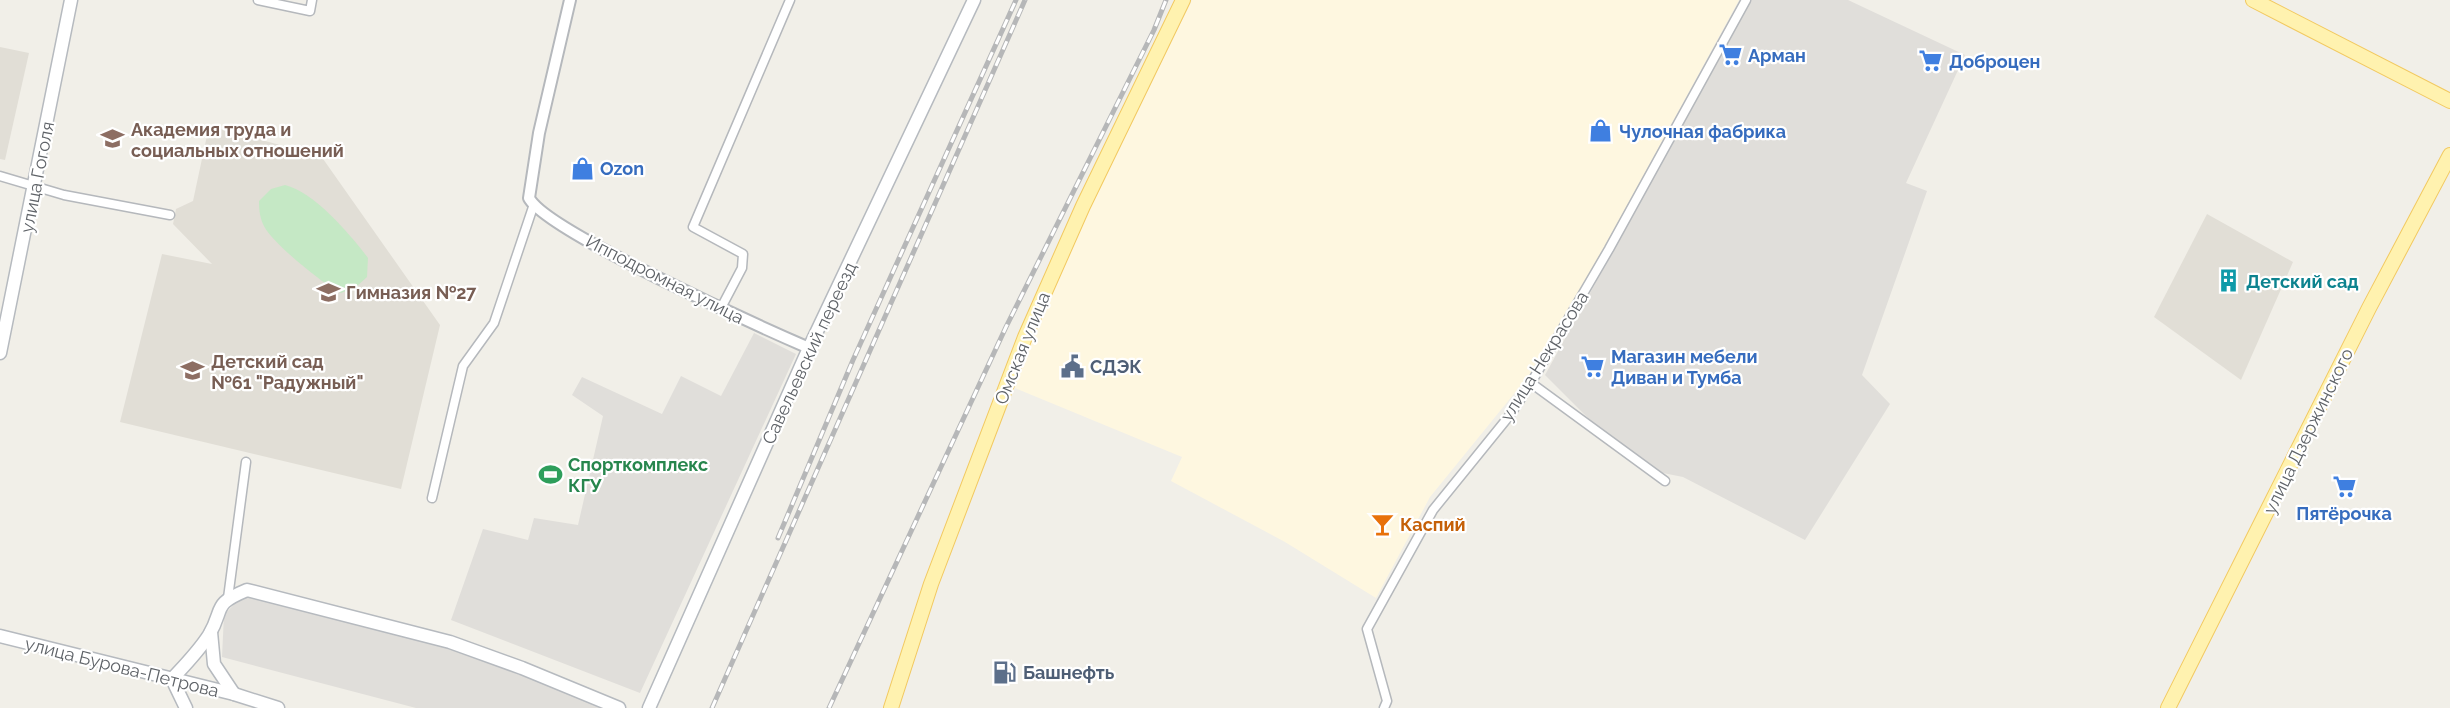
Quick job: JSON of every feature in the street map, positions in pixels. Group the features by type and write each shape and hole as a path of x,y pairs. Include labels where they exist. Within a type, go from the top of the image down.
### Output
{"main road":[{"name":"улица Гоголя","path":"0,353 36,184 71,0"},
{"name":"Савельевский переезд","path":"649,708 809,348 974,0"},
{"name":"Омская улица","path":"891,708 934,573 1025,337 1083,206 1183,0"},
{"path":"2253,0 2450,101"},
{"name":"улица Дзержинского","path":"2168,708 2369,308 2450,155"},
{"path":"186,708 171,679 194,657 211,632 217,611 228,598 247,590 450,642 522,668 619,708"},
{"path":"211,632 214,664 234,694"},
{"name":"улица Бурова-Петрова","path":"0,636 234,694 278,708"}],"street":[{"path":"258,0 310,11 312,0"},
{"path":"432,498 463,366 494,323 531,202 539,133 570,0"},
{"path":"721,308 742,268 743,254 693,227 790,0"},
{"name":"улица Некрасова","path":"1384,708 1387,701 1367,629 1433,510 1509,415 1531,383 1609,249 1746,0"},
{"path":"0,176 36,184 64,195 170,215"},
{"name":"Ипподромная улица","path":"531,202 580,236 721,308 809,348"},
{"path":"1531,383 1665,481"},
{"path":"228,598 246,462"}],"shaded area":[{"path":"1192,0 1739,0 1577,297 1530,374 1430,497 1376,598 1285,542 1171,481 1182,457 1015,388 1029,333"},
{"path":"1751,0 1848,0 1965,55 1906,183 1927,191 1862,375 1890,404 1805,540 1683,477 1658,472 1592,422 1545,375"},
{"path":"0,47 29,53 5,160 0,159"},
{"name":"Гимназия №27","path":"209,126 321,156 440,325 401,489 120,422 162,254 212,264 173,224 176,209 193,201"},
{"path":"2207,214 2293,262 2241,380 2154,317"},
{"path":"754,333 796,354 640,693 451,620 483,529 528,540 534,518 578,525 603,416 572,395 582,377 662,414 681,376 721,396"},
{"path":"242,596 446,646 605,708 416,708 222,657 224,615"}],"green space":[{"path":"285,185 308,196 331,215 368,258 367,277 356,287 341,293 333,289 289,253 265,228 260,215 259,201 271,189"}],"railway":[{"path":"778,538 853,360 1016,0"},
{"path":"712,708 1025,0"},
{"path":"829,708 1006,327 1154,30 1166,0"}],"place":[{"name":"Арман","path":"1730,55"},
{"name":"Доброцен","path":"1931,61"},
{"name":"Чулочная фабрика","path":"1601,131"},
{"name":"Академия труда и социальных отношений","path":"113,139"},
{"name":"Ozon","path":"582,168"},
{"name":"Детский сад","path":"2228,281"},
{"name":"Гимназия №27","path":"328,292"},
{"name":"СДЭК","path":"1072,366"},
{"name":"Магазин мебели Диван и Тумба","path":"1593,366"},
{"name":"Детский сад №61 \"Радужный\"","path":"193,371"},
{"name":"Спорткомплекс КГУ","path":"550,474"},
{"name":"Пятёрочка","path":"2344,487"},
{"name":"Каспий","path":"1382,524"},
{"name":"Башнефть","path":"1005,672"}]}
